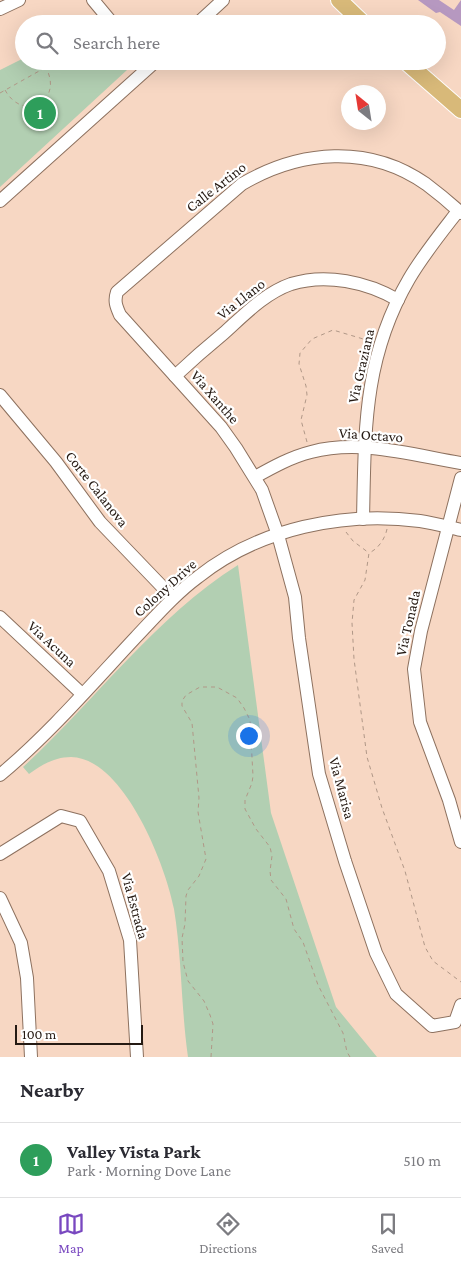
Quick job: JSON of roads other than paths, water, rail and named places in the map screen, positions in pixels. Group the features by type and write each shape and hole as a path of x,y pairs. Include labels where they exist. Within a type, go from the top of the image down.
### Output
{"main road":[{"path":"339,0 355,15"},
{"path":"415,70 461,110"}],"street":[{"path":"0,9 19,0"},
{"path":"93,0 106,15"},
{"path":"207,15 223,0"},
{"path":"0,201 142,70"},
{"name":"Calle Artino","path":"117,292 242,184 282,164 303,158 347,156 374,161 402,170 425,183 460,212"},
{"name":"Via Graziana","path":"363,519 366,414 371,378 380,344 409,278 460,212"},
{"name":"Via Llano","path":"175,376 255,305 274,292 291,284 332,279 355,282 398,300"},
{"name":"Via Xanthe","path":"117,292 115,299 120,315 220,427 236,448 262,490 278,535"},
{"name":"Corte Calanova","path":"0,395 56,462 100,522 173,598"},
{"name":"Via Octavo","path":"255,477 282,462 310,452 334,448 364,448 461,463"},
{"name":"Via Tonada","path":"461,478 421,631 414,669 420,722 449,800 461,842"},
{"name":"Colony Drive","path":"0,775 38,740 173,598 199,576 228,557 278,535 319,523 341,520 389,518 422,521 461,530"},
{"name":"Via Marisa","path":"278,535 295,597 301,656 319,774 376,953 396,994 432,1026 455,1022 461,1005"},
{"name":"Via Acuna","path":"0,617 82,694"},
{"name":"Via Estrada","path":"0,854 61,816 80,821 109,871 130,940 136,1057"},
{"path":"0,898 22,943 27,978 31,1057"}],"place":[{"name":"Valley Vista Park","path":"40,113"}]}
